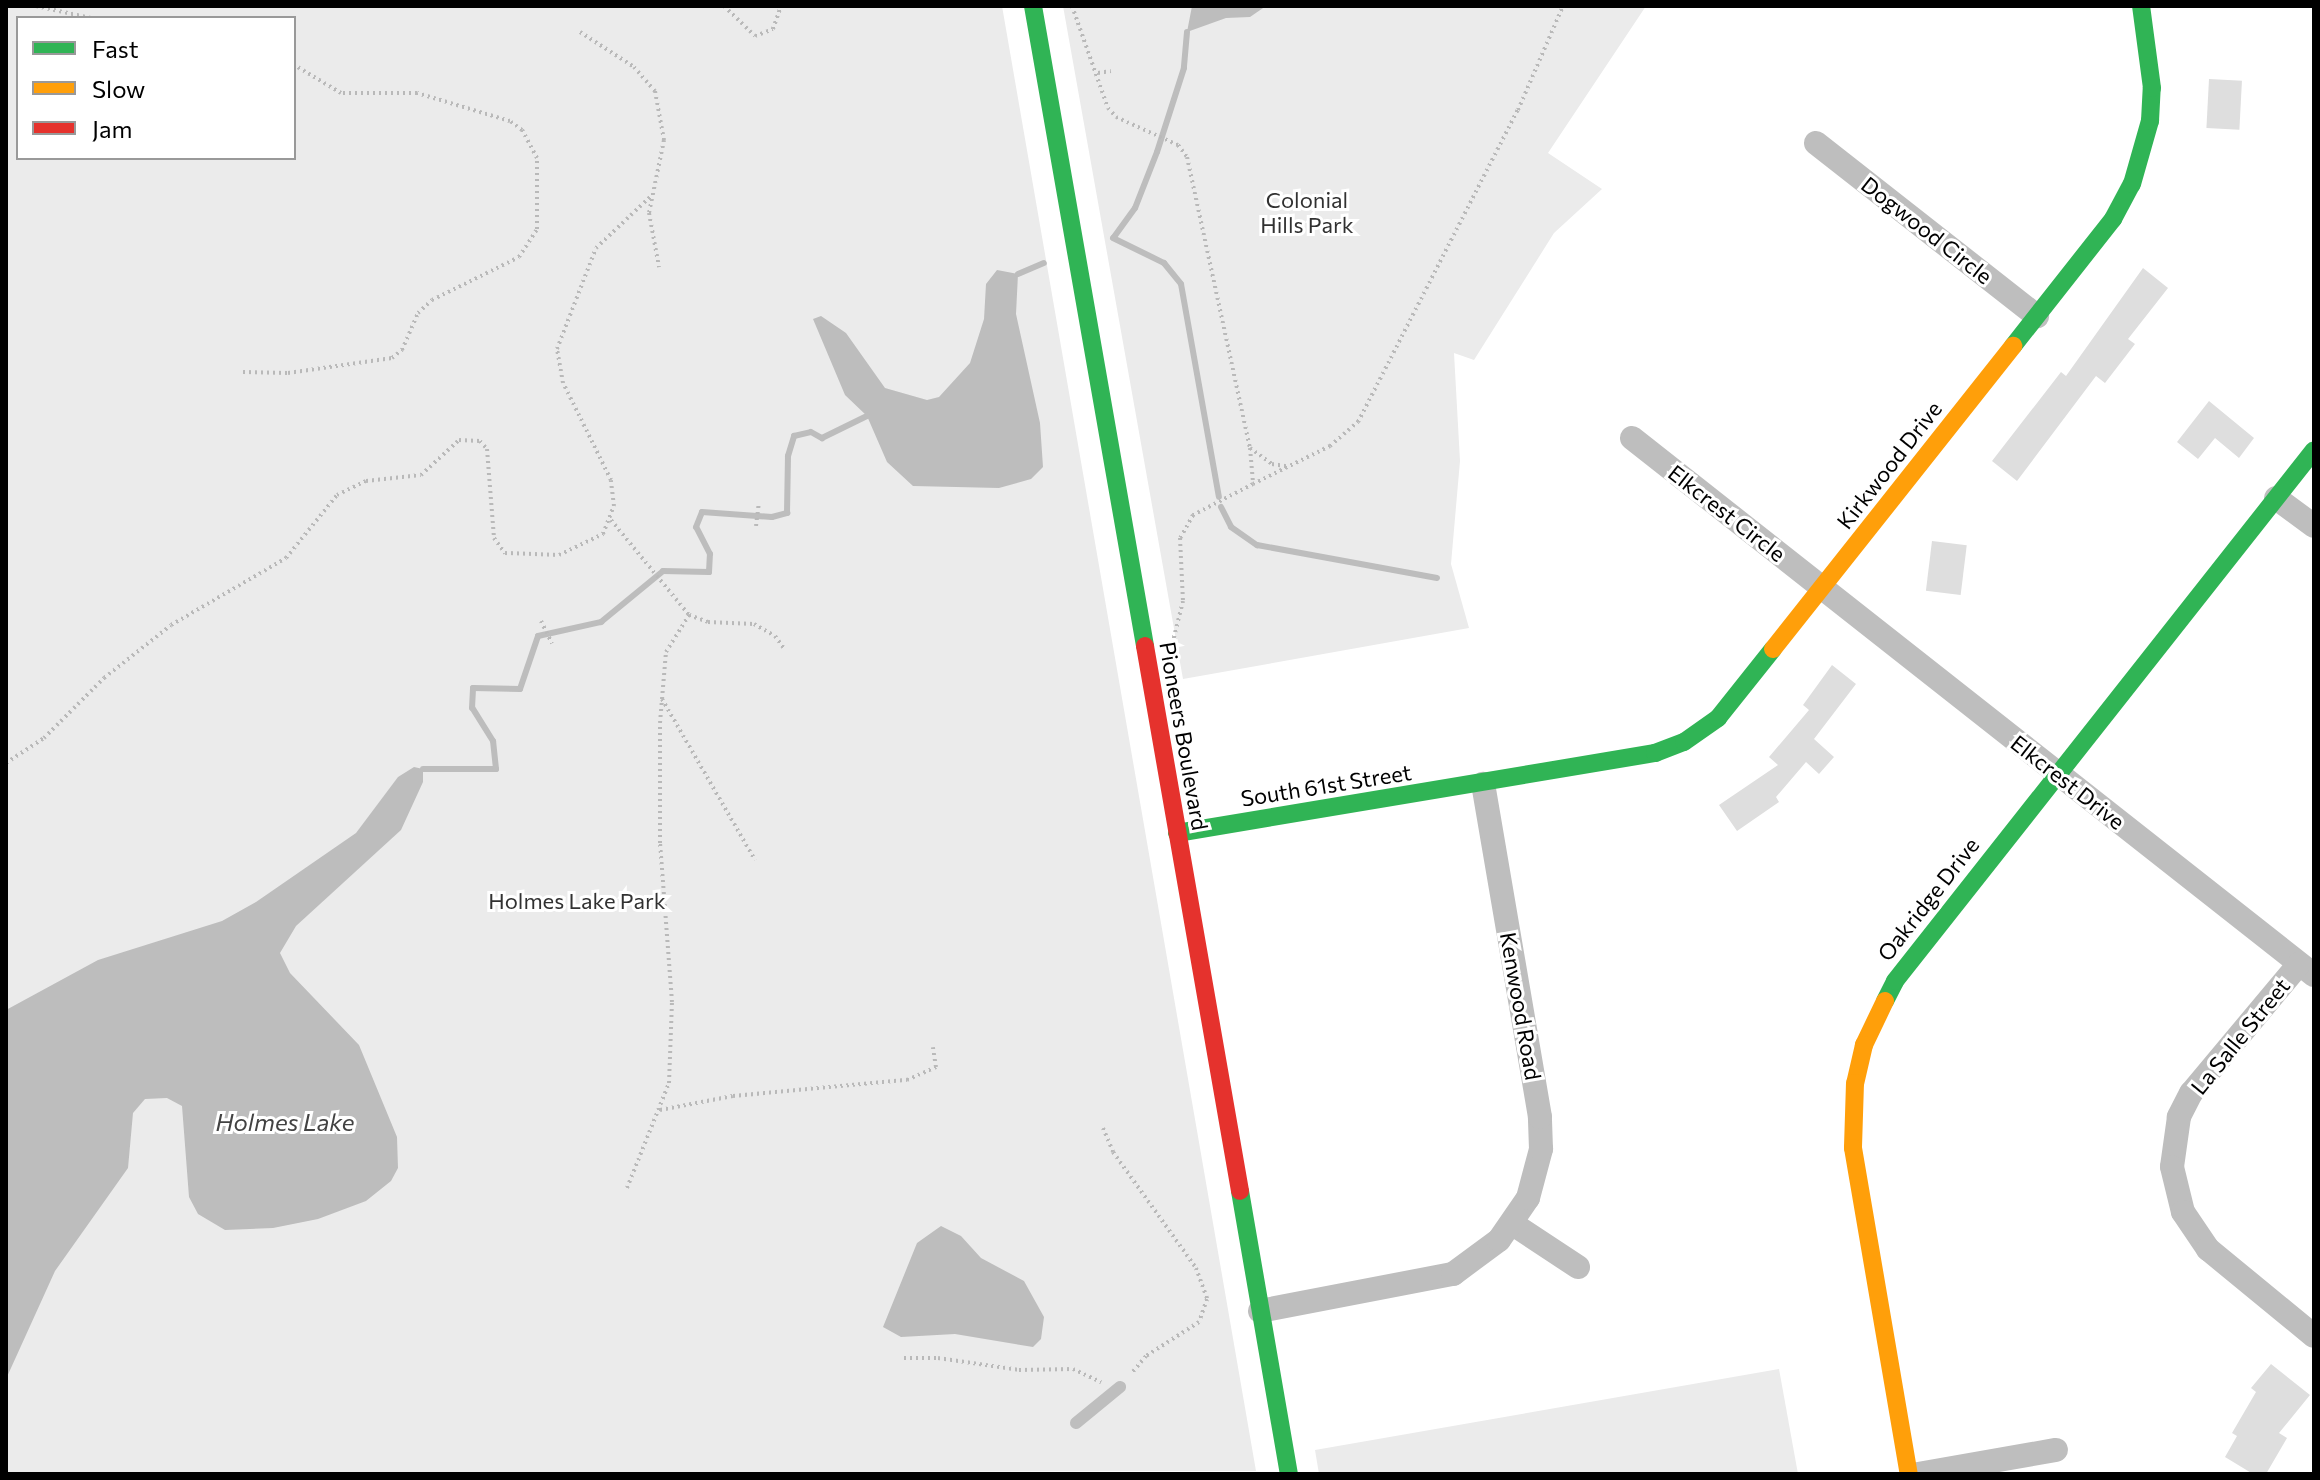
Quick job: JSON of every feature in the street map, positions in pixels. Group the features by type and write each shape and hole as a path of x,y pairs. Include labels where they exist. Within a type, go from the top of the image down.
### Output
{"street":[{"name":"Pioneers Boulevard","path":"1033,6 1289,1474"},
{"name":"Kirkwood Drive","path":"1483,784 1655,753 1684,742 1731,704 2113,219 2143,153 2152,88 2141,6"},
{"name":"Dogwood Circle","path":"1816,143 2037,316"},
{"name":"Elkcrest Circle","path":"1632,438 1823,588"},
{"name":"Oakridge Drive","path":"1909,1474 1853,1148 1855,1083 1864,1045 1895,981 2314,450"},
{"path":"2276,498 2314,526"},
{"name":"Elkcrest Drive","path":"1823,588 2307,970"},
{"name":"South 61st Street","path":"1177,833 1483,784"},
{"name":"Kenwood Road","path":"1483,784 1540,1117 1536,1174 1513,1224"},
{"name":"La Salle Street","path":"2307,970 2191,1093 2179,1117 2172,1167 2183,1212 2208,1249 2314,1336"},
{"path":"1260,1311 1429,1282 1480,1257 1513,1224 1578,1267"},
{"path":"1918,1474 2056,1450"}],"lane":[{"path":"1076,1423 1120,1387"}],"path":[{"path":"36,6 82,16"},
{"path":"724,6 755,36 773,29 781,6"},
{"path":"1072,6 1108,108 1172,142 1187,157 1250,448 1253,484"},
{"path":"1173,641 1183,601 1180,538 1186,525 1193,515 1291,467 1345,436 1371,400 1518,110 1563,6"},
{"path":"580,32 634,67 655,91 664,140 652,195 649,227 659,267"},
{"path":"243,372 288,373 392,358 432,300 519,257 537,229 537,158 527,137 510,121 417,93 341,93 296,66"},
{"path":"1098,73 1111,71"},
{"path":"6,763 44,738 104,678 171,625 286,558 337,495 366,481 421,475 459,440 480,441 487,449 494,538 505,553 574,551 603,534 611,520 611,480 563,383 557,349 596,248 652,195"},
{"path":"1250,448 1272,464 1291,467"},
{"path":"756,526 759,502"},
{"path":"611,520 689,615 708,622 754,624 785,650"},
{"path":"627,1188 669,1083 672,1036 660,843 661,697 666,652 689,615"},
{"path":"541,621 552,644"},
{"path":"661,697 755,860"},
{"path":"660,1110 733,1096 907,1080 936,1067 933,1047"},
{"path":"904,1358 958,1360 1019,1370 1073,1369 1120,1387 1146,1356 1199,1322 1207,1299 1196,1268 1126,1172 1103,1128"}],"green space":[{"name":"Holmes Lake Park","path":"6,6 1002,6 1256,1471 6,1474"},
{"name":"Colonial Hills Park","path":"1063,6 1646,6 1548,153 1602,189 1554,233 1474,360 1454,353 1460,461 1451,564 1469,628 1183,679"},
{"path":"1779,1369 1798,1474 1319,1474 1315,1450"}],"water":[{"path":"1192,6 1266,6 1250,17 1226,18 1187,32"},
{"path":"997,270 1018,274 1016,314 1040,423 1043,467 1031,479 999,488 913,486 887,462 867,416 845,395 813,319 821,316 846,333 885,388 927,400 939,397 970,363 984,319 986,284"},
{"name":"Holmes Lake","path":"414,767 423,769 423,782 401,830 296,926 280,953 290,973 359,1045 397,1137 398,1168 391,1181 366,1201 318,1219 273,1228 225,1230 198,1214 189,1197 182,1106 167,1098 145,1099 133,1113 128,1168 55,1271 6,1379 6,1010 98,960 222,921 256,902 356,833 398,777"},
{"path":"941,1226 961,1236 981,1258 1024,1281 1044,1317 1041,1339 1033,1347 955,1334 901,1337 883,1327 917,1243"}],"building":[{"path":"2209,79 2242,81 2239,130 2206,128"},
{"path":"2143,268 2168,288 2128,339 2135,344 2105,383 2096,376 2017,481 1992,461 2061,372 2066,376"},
{"path":"2209,401 2254,438 2239,458 2215,438 2198,459 2177,442"},
{"path":"1932,541 1967,545 1961,595 1926,591"},
{"path":"1832,665 1856,684 1814,739 1834,757 1819,774 1806,762 1776,797 1779,802 1737,831 1719,805 1778,765 1769,757 1809,710 1803,705"},
{"path":"2271,1364 2310,1395 2279,1433 2287,1438 2266,1474 2253,1474 2225,1457 2237,1436 2232,1433 2256,1392 2251,1388"}],"waterway":[{"path":"1187,32 1184,68 1157,152 1135,208 1113,238 1164,263 1181,284 1219,497"},
{"path":"1018,274 1044,263"},
{"path":"423,769 496,769 493,741 472,708 473,688 520,689 538,636 601,622 663,571 709,572 710,554 696,527 702,512 772,517 787,513 788,456 794,436 811,432 822,438 867,416"},
{"path":"1221,507 1231,527 1257,545 1437,578"}],"traffic: fast":[{"path":"1033,6 1145,646"},
{"path":"2013,346 2113,219 2132,184 2150,121 2152,88 2141,6"},
{"path":"1885,1001 1895,981 2314,450"},
{"path":"1177,833 1655,753 1684,742 1718,718 1773,649"},
{"path":"1240,1191 1289,1474"}],"traffic: slow":[{"path":"1773,649 2013,346"},
{"path":"1885,1001 1864,1045 1855,1083 1853,1148 1909,1474"}],"traffic: jam":[{"path":"1145,646 1240,1191"}]}
